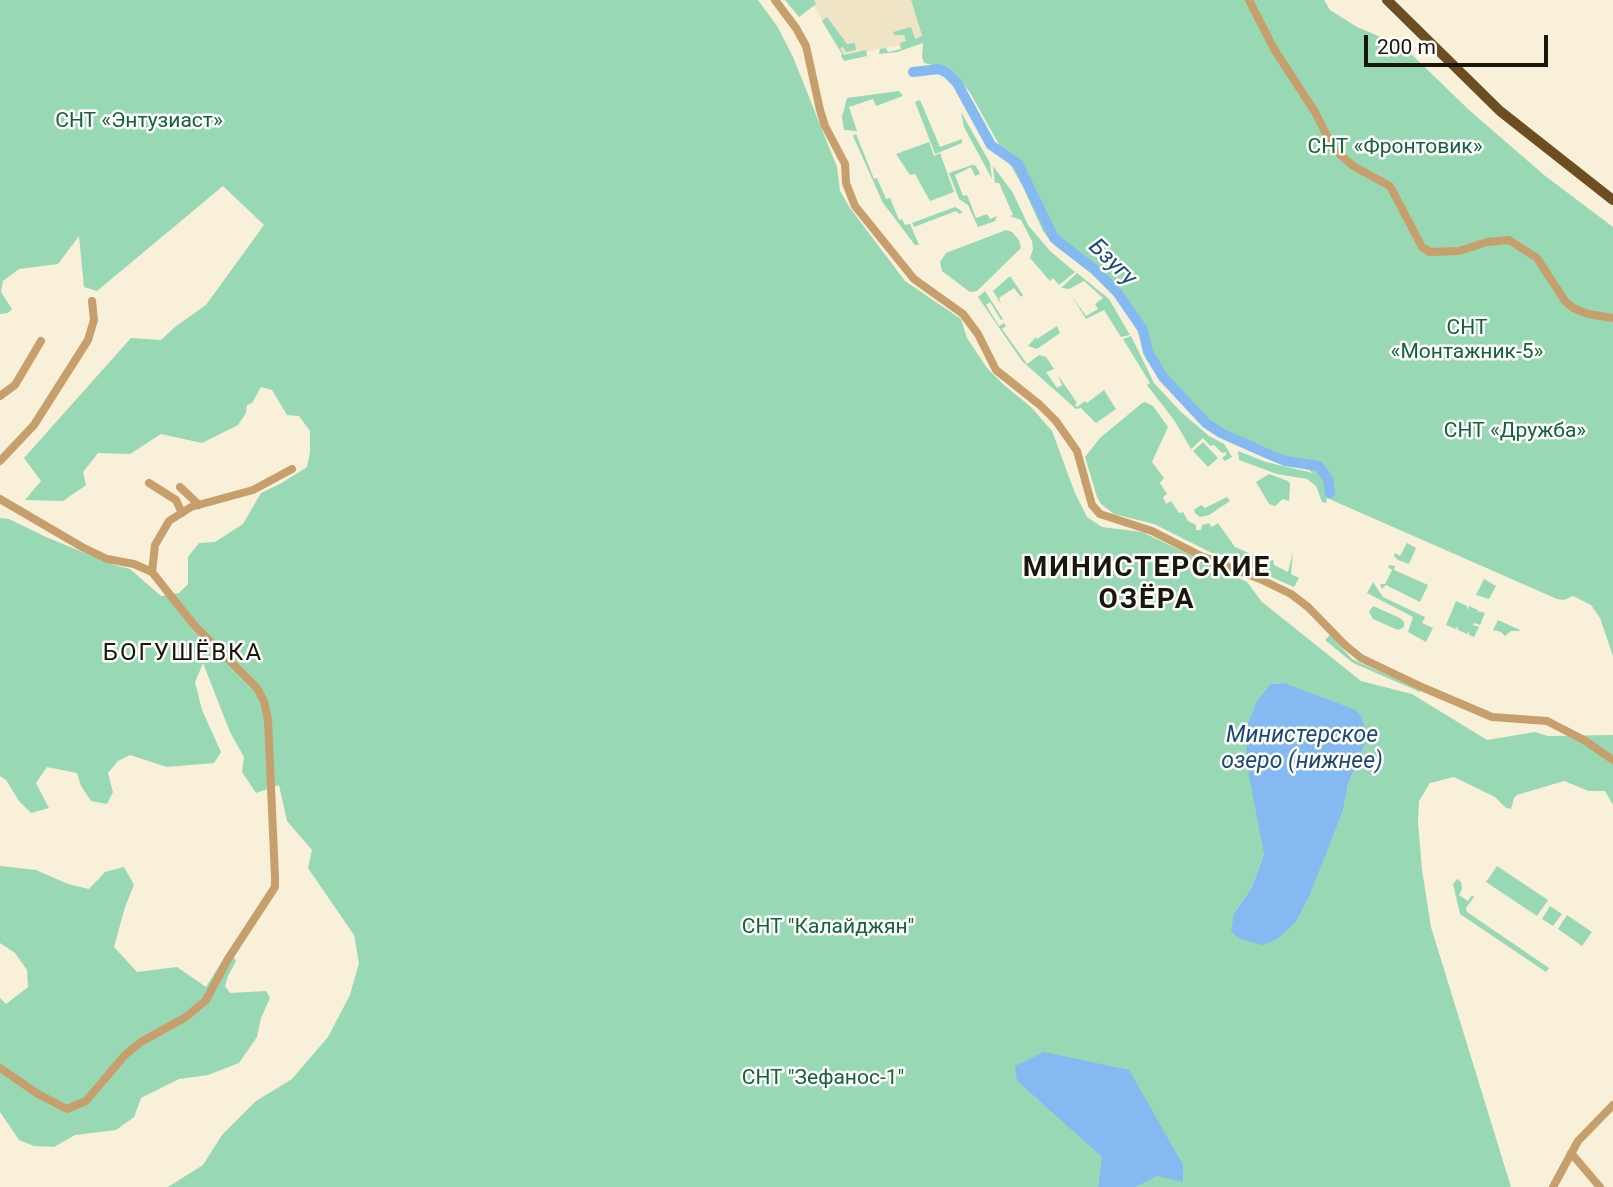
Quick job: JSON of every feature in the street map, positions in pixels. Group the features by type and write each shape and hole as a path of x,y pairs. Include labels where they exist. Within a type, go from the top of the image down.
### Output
{"highway":[{"path":"1387,0 1500,111 1613,200"}],"street":[{"path":"775,0 796,27 806,46 820,110 825,126 845,164 846,183 855,206 914,279 963,314 978,334 996,370 1032,397 1056,421 1077,451 1092,505 1100,514 1152,531 1201,556 1282,589 1308,607 1362,659 1492,717 1547,721 1584,740 1613,760"},
{"path":"1249,0 1274,49 1315,112 1333,148 1353,166 1390,186 1422,247 1430,252 1459,251 1486,242 1509,240 1537,258 1564,301 1573,308 1588,314 1613,318"},
{"path":"0,461 34,425 88,340 94,320 92,302"},
{"path":"0,396 15,385 41,341"},
{"path":"152,572 155,545 169,521 199,505 253,489 292,469"},
{"path":"149,484 176,500 182,513"},
{"path":"180,487 199,505"},
{"path":"0,499 82,547 107,559 134,564 152,572 194,625 257,688 264,701 268,720 275,887 228,959 206,1000 198,1009 141,1042 125,1055 86,1101 67,1109 38,1094 0,1068"},
{"path":"0,1076 12,1075"},
{"path":"1553,1187 1584,1134 1613,1105"},
{"path":"1571,1153 1600,1187"}],"shaded area":[{"path":"810,0 911,0 923,41 900,50 899,45 845,56"}],"green space":[{"path":"0,0 758,0 777,26 793,57 837,167 840,191 850,208 905,281 961,319 967,338 987,368 1031,407 1052,431 1087,517 1102,527 1142,532 1247,582 1262,602 1361,681 1412,694 1487,740 1535,732 1548,736 1613,735 1613,805 1605,791 1589,791 1564,781 1517,795 1511,809 1506,808 1495,797 1454,777 1430,783 1419,801 1422,870 1431,927 1511,1187 1136,1187 1158,1176 1017,1081 1103,1157 1098,1187 168,1187 203,1165 222,1135 256,1101 292,1079 328,1037 350,995 359,963 354,935 308,868 312,850 287,821 279,785 256,793 242,772 244,757 230,732 203,663 195,682 202,710 221,752 214,763 167,767 130,755 118,761 108,773 113,792 107,804 91,801 81,786 77,773 47,767 36,783 49,808 31,813 19,801 6,780 0,776 0,518 9,519 46,537 130,569 161,596 179,593 188,584 188,557 199,543 215,542 243,524 261,493 307,467 310,431 299,416 287,415 272,390 261,387 252,403 247,405 246,413 238,425 202,443 161,434 130,454 98,453 83,472 86,485 63,501 25,500 41,481 24,458 131,338 161,340 206,305 264,225 223,186 97,291 84,287 79,236 58,264 19,269 3,281 1,292 12,309 8,313 0,314","holes":["1284,683 1367,739 1348,784 1343,811 1332,838 1234,914 1252,887 1264,854 1257,701 1270,684"]},
{"path":"785,0 814,0 816,4 799,17"},
{"path":"911,0 1324,0 1330,10 1357,27 1404,47 1469,110 1544,175 1613,227 1613,656 1600,618 1591,605 1573,596 1564,600 1557,599 1327,498 1326,503 1322,502 1316,486 1307,479 1277,474 1239,460 1238,451 1266,462 1313,473 1274,461 1227,441 1182,404 1146,359 1137,329 1117,299 1091,273 1054,245 1043,231 1023,187 969,91 947,68 924,63 923,43 897,52 879,54 880,49 886,48 888,52 901,49 900,43 906,41 904,35 894,35 893,32 911,27 915,39 922,36"},
{"path":"827,17 847,44 855,43 856,50 846,52 843,47 840,48 844,55 866,50 867,56 844,61 822,21"},
{"path":"899,91 903,96 876,106 873,99 849,107 857,131 844,130 842,117 847,98"},
{"path":"920,100 940,147 962,139 962,143 935,154 915,102"},
{"path":"961,112 990,163 992,179 964,127"},
{"path":"856,134 874,179 877,178 886,199 890,198 899,220 902,219 905,225 910,224 919,245 915,245 883,203 853,136"},
{"path":"929,142 934,156 940,153 954,192 930,201 915,174 910,175 896,154"},
{"path":"972,165 976,166 980,174 975,176 971,167 955,175 963,196 967,195 976,218 987,214 990,219 997,216 995,221 978,227 968,205 959,199 949,173"},
{"path":"993,166 1013,193 1028,225 1050,251 1075,272 1059,285 1053,278 1050,281 1030,258 1032,241 1021,220 1010,216 1013,215 999,183 995,183"},
{"path":"955,207 963,212 959,214 956,211 914,227 912,223"},
{"path":"1006,230 1019,240 1021,248 977,291 970,292 942,271 940,262 946,253"},
{"path":"1077,273 1109,299 1130,335 1121,337 1104,310 1086,319 1071,295 1086,316 1098,309 1095,304 1103,298 1084,281 1069,289 1061,288"},
{"path":"1010,276 1023,295 1021,297 1014,288 999,298 1001,304 993,291"},
{"path":"985,291 1003,319 1001,320 990,302 986,305 999,326 1004,323 1006,326 1002,329 1027,364 1039,355 1046,357 1054,369 1046,372 1057,388 1062,385 1058,375 1077,407 1104,390 1116,409 1096,423 1081,408 1076,409 1022,361 978,297"},
{"path":"1057,326 1060,333 1037,349 1028,346 1036,337 1037,339"},
{"path":"1131,336 1154,383 1181,412 1209,436 1224,444 1232,457 1225,461 1222,458 1226,452 1222,453 1214,445 1210,446 1203,438 1191,449 1174,420 1147,385 1150,383 1123,339"},
{"path":"1145,402 1153,406 1168,427 1152,462 1164,478 1160,483 1167,494 1163,497 1166,504 1171,501 1179,513 1183,512 1188,521 1196,525 1196,530 1201,530 1202,525 1209,523 1212,527 1218,523 1235,547 1267,561 1273,560 1274,565 1288,572 1293,552 1291,574 1299,578 1294,587 1249,567 1230,553 1228,556 1212,553 1154,524 1114,514 1101,504 1085,457 1100,438"},
{"path":"1203,442 1218,458 1208,467 1193,451"},
{"path":"1269,474 1288,481 1289,501 1283,499 1275,506 1269,504 1256,482"},
{"path":"1227,497 1230,501 1209,515 1200,517 1195,513 1194,510 1201,505 1205,508"},
{"path":"1407,543 1416,548 1409,564 1394,556 1395,553 1400,556"},
{"path":"1395,566 1394,570 1428,585 1420,602 1386,585 1382,589 1380,584 1385,584 1392,570 1388,567"},
{"path":"1484,579 1496,586 1489,599 1476,595"},
{"path":"1373,582 1383,597 1425,617 1422,623 1433,628 1426,642 1408,632 1413,617 1367,593"},
{"path":"1456,601 1467,606 1467,610 1469,606 1478,610 1477,614 1479,611 1485,613 1480,625 1473,625 1479,627 1474,637 1469,635 1469,631 1467,634 1458,630 1458,626 1456,629 1446,625"},
{"path":"1373,606 1400,618 1404,627 1398,630 1373,619 1369,612"},
{"path":"1498,620 1520,630 1511,631 1505,636 1493,630"},
{"path":"1330,635 1352,659 1421,690 1420,692 1353,663 1325,640"},
{"path":"0,866 36,870 68,884 89,889 105,872 124,867 134,885 114,947 137,972 177,967 206,987 229,950 236,961 225,986 230,993 266,991 270,998 261,1018 257,1037 239,1063 208,1075 179,1079 141,1098 134,1117 116,1130 75,1135 54,1147 34,1146 19,1140 0,1112 0,998 6,1004 28,987 27,970 15,953 0,943"},
{"path":"1497,866 1548,900 1537,916 1486,882"},
{"path":"1457,879 1461,882 1462,889 1459,895 1468,901 1472,895 1474,897 1466,908 1467,912 1549,968 1546,972 1460,914 1453,884"},
{"path":"1550,906 1562,914 1553,926 1542,919"},
{"path":"1567,915 1592,932 1582,946 1558,929"}],"water":[{"name":"Министерское озеро (нижнее)","path":"1284,683 1356,710 1362,718 1367,739 1348,784 1343,811 1309,896 1295,923 1277,939 1262,945 1238,938 1231,931 1234,914 1252,887 1264,854 1247,765 1246,729 1257,701 1270,684"},
{"path":"1044,1052 1129,1070 1183,1165 1183,1182 1158,1176 1136,1187 1098,1187 1102,1157 1017,1081 1015,1066"}],"waterway":[{"name":"Бзугу","path":"913,72 939,69 957,83 991,145 1018,164 1054,238 1095,270 1117,292 1143,330 1148,352 1163,377 1206,423 1221,433 1285,461 1319,466 1328,479 1330,493"}],"district":[{"name":"МИНИСТЕРСКИЕ ОЗЁРА","path":"1147,585"},
{"name":"БОГУШЁВКА","path":"183,654"}],"park label":[{"name":"СНТ «Энтузиаст»","path":"139,122"},
{"name":"СНТ «Фронтовик»","path":"1395,148"},
{"name":"СНТ «Монтажник-5»","path":"1467,341"},
{"name":"СНТ «Дружба»","path":"1515,432"},
{"name":"СНТ \"Калайджян\"","path":"828,928"},
{"name":"СНТ \"Зефанос-1\"","path":"823,1079"}]}
